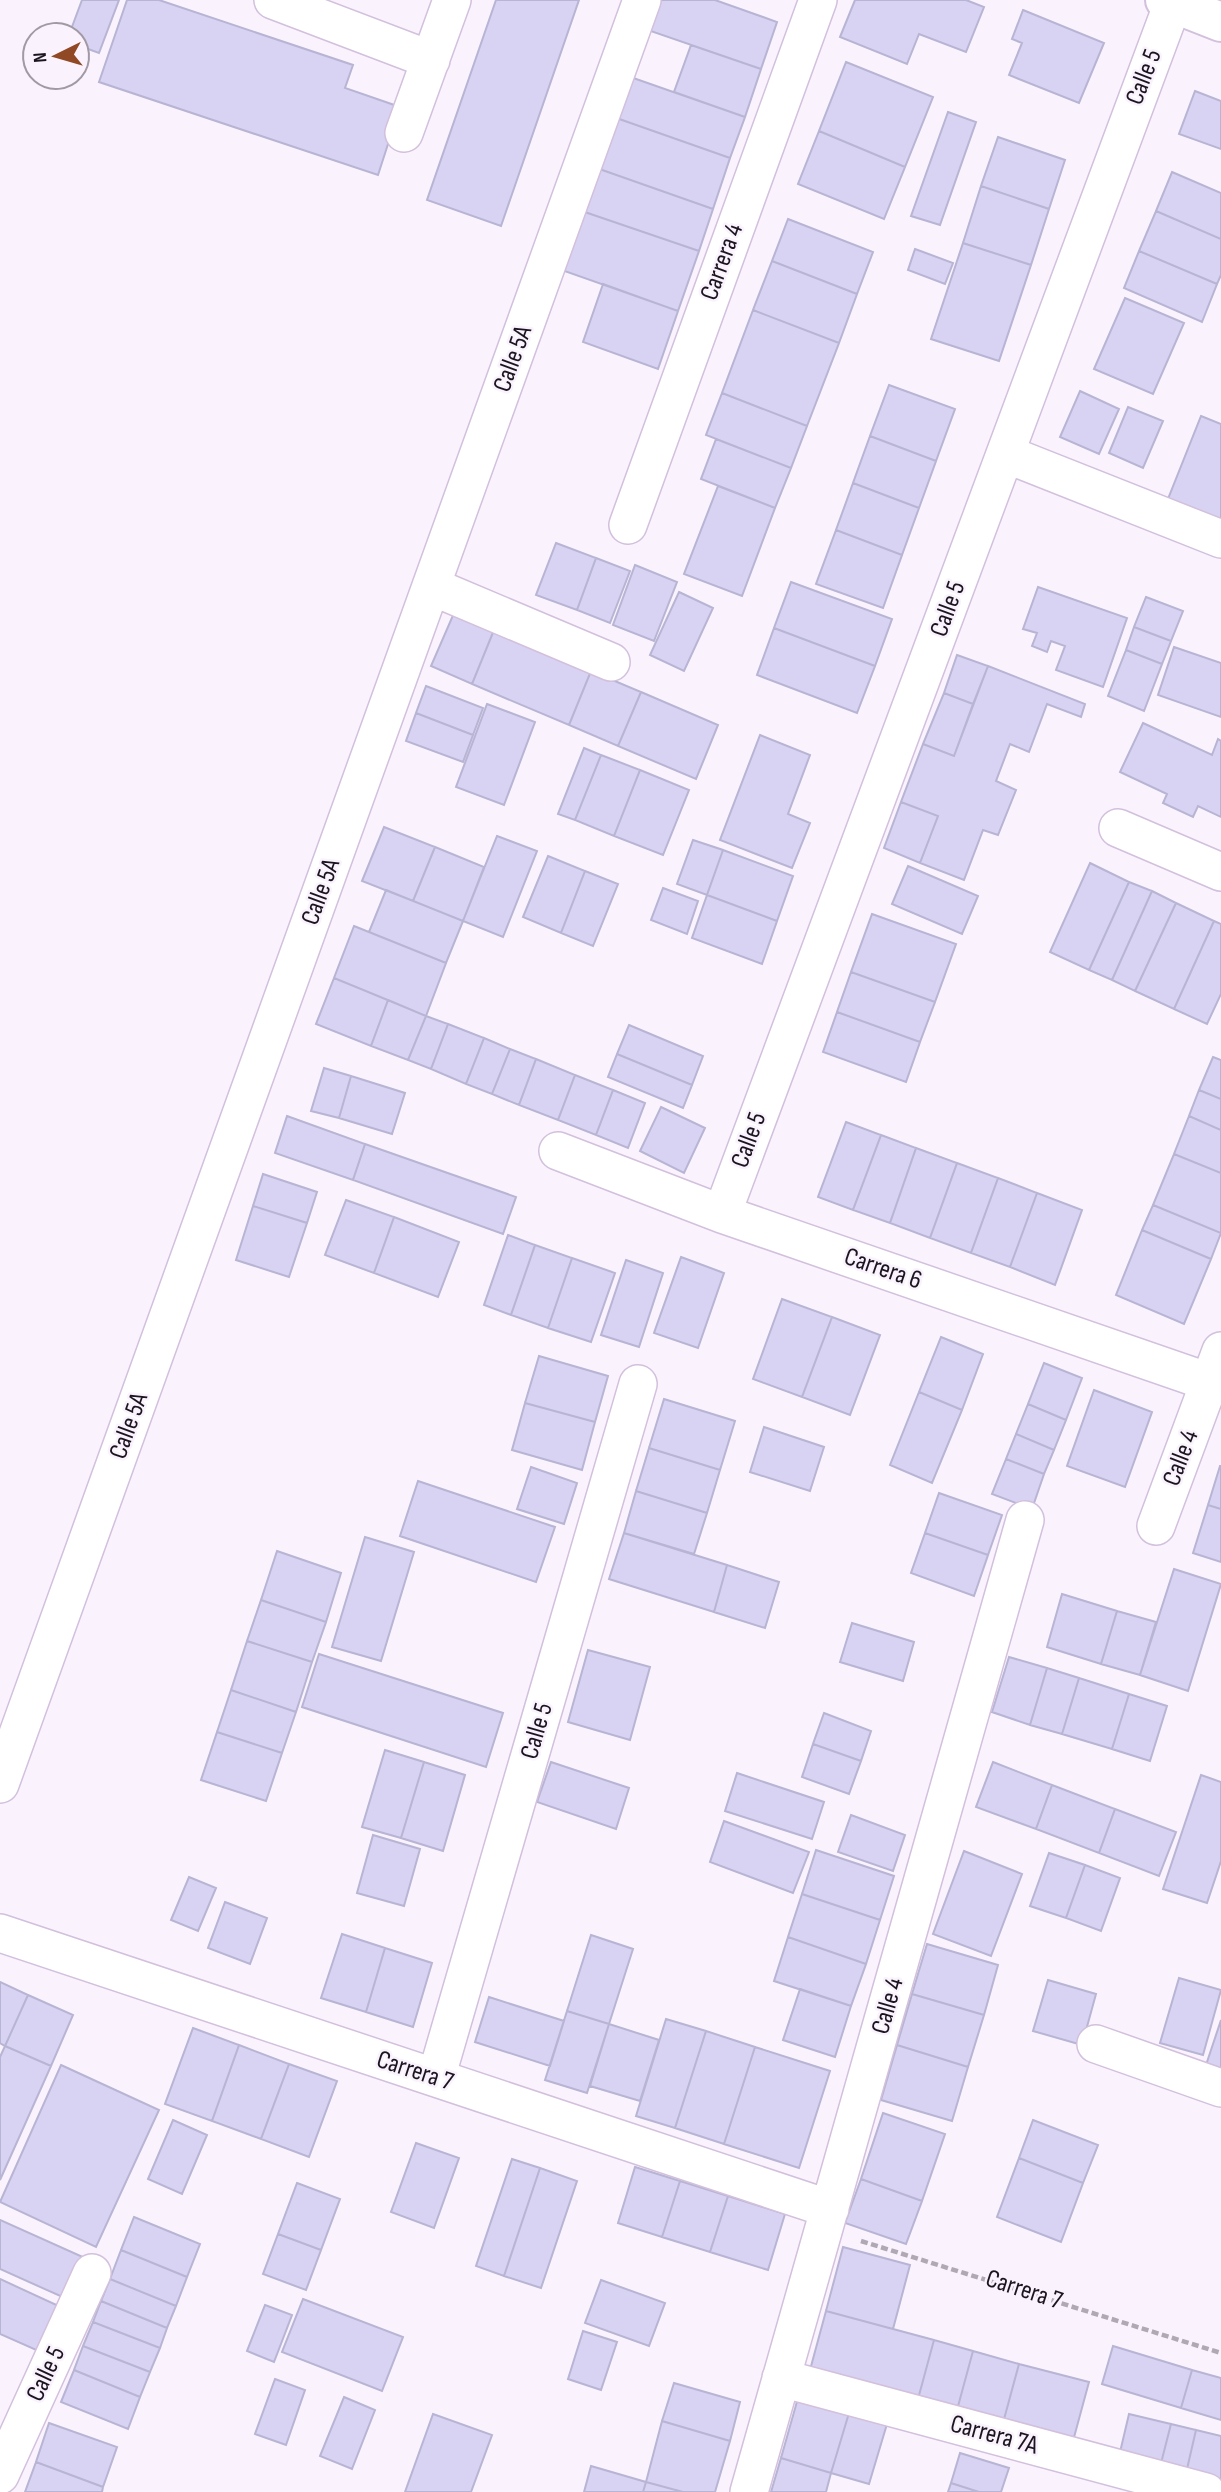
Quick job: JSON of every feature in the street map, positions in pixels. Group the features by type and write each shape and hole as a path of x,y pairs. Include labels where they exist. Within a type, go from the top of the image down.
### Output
{"street":[{"path":"273,0 431,60"},
{"path":"404,133 452,0"},
{"name":"Calle 5A","path":"0,1784 642,0"},
{"name":"Carrera 4","path":"628,525 818,0"},
{"path":"1169,2 1221,22"},
{"name":"Calle 5","path":"722,1214 1006,454 1169,2"},
{"path":"1006,454 1221,538"},
{"path":"431,586 611,662"},
{"path":"1118,828 1221,872"},
{"name":"Carrera 6","path":"558,1151 722,1214 1215,1367"},
{"name":"Calle 4","path":"1156,1526 1215,1367"},
{"name":"Calle 5","path":"436,2078 638,1384"},
{"name":"Calle 4","path":"749,2492 1025,1520"},
{"name":"Carrera 7","path":"0,1933 436,2078 828,2220"},
{"path":"1096,2044 1221,2088"},
{"name":"Calle 5","path":"0,2475 92,2273"},
{"name":"Carrera 7A","path":"781,2378 1206,2492"}],"path":[{"name":"Carrera 7","path":"828,2220 957,2269 1221,2353"}],"building":[{"path":"82,0 119,0 99,53 91,50 91,21 74,21"},
{"path":"127,0 159,0 353,65 345,88 400,107 378,175 99,82"},
{"path":"496,0 579,0 501,226 427,200"},
{"path":"645,0 715,0 777,22 761,69 636,26"},
{"path":"855,0 966,0 984,7 966,52 919,34 907,64 840,37"},
{"path":"1023,10 1104,43 1079,103 1009,75 1022,43 1012,39"},
{"path":"691,45 761,69 745,117 674,92"},
{"path":"846,62 933,97 905,167 819,131"},
{"path":"619,73 745,117 730,158 605,114"},
{"path":"1195,91 1221,101 1221,149 1179,134"},
{"path":"948,112 976,122 940,225 911,216"},
{"path":"605,114 730,158 713,209 588,165"},
{"path":"819,131 905,167 884,219 798,184"},
{"path":"998,137 1065,160 1049,209 981,186"},
{"path":"588,165 713,209 699,251 573,208"},
{"path":"1172,172 1221,193 1221,239 1156,211"},
{"path":"981,186 1049,209 1031,265 963,243"},
{"path":"573,208 699,251 678,311 553,267"},
{"path":"1156,211 1221,239 1221,275 1217,284 1139,251"},
{"path":"788,219 873,252 857,294 772,261"},
{"path":"963,243 1031,265 999,361 931,339"},
{"path":"915,249 953,263 945,284 908,270"},
{"path":"1139,251 1217,284 1202,322 1124,288"},
{"path":"772,261 857,294 839,343 753,310"},
{"path":"603,284 678,311 658,369 583,342"},
{"path":"1125,298 1184,323 1153,394 1094,369"},
{"path":"753,310 839,343 807,426 722,393"},
{"path":"889,385 955,409 936,461 870,436"},
{"path":"1080,391 1119,409 1099,454 1060,437"},
{"path":"722,393 807,426 791,468 706,435"},
{"path":"1128,407 1163,421 1143,468 1109,453"},
{"path":"1201,416 1221,424 1221,526 1166,504"},
{"path":"870,436 936,461 919,508 853,483"},
{"path":"716,439 791,468 775,508 701,479"},
{"path":"853,483 919,508 902,555 836,530"},
{"path":"718,486 775,508 742,596 684,574"},
{"path":"836,530 902,555 883,608 816,584"},
{"path":"556,543 596,558 577,610 536,595"},
{"path":"596,558 630,571 610,623 577,610"},
{"path":"635,565 677,582 654,641 613,625"},
{"path":"791,582 892,619 875,666 774,628"},
{"path":"1038,587 1127,618 1103,687 1056,670 1065,646 1051,641 1047,652 1032,646 1037,633 1023,629"},
{"path":"679,592 713,608 684,671 650,655"},
{"path":"1146,597 1183,611 1171,641 1134,627"},
{"path":"454,613 494,630 472,684 431,666"},
{"path":"1134,627 1171,641 1162,664 1126,650"},
{"path":"774,628 875,666 857,713 757,675"},
{"path":"494,630 591,671 569,725 472,684"},
{"path":"1174,647 1221,663 1221,717 1158,695"},
{"path":"1126,650 1162,664 1144,711 1108,696"},
{"path":"957,655 988,666 973,704 944,693"},
{"path":"988,666 1085,704 1081,717 1047,704 1029,752 1010,744 996,781 1016,790 998,835 983,830 964,880 920,863 938,816 901,802 923,744 954,756"},
{"path":"591,671 641,692 618,746 569,725"},
{"path":"426,686 483,708 473,735 416,713"},
{"path":"641,692 718,725 696,779 618,746"},
{"path":"944,693 973,704 954,756 923,744"},
{"path":"487,704 535,722 504,805 456,787"},
{"path":"416,713 473,735 463,762 406,741"},
{"path":"1143,723 1212,755 1218,739 1221,741 1221,817 1198,806 1193,817 1163,803 1167,794 1120,772"},
{"path":"760,735 810,755 788,814 810,823 792,868 720,840"},
{"path":"584,748 601,755 575,820 558,814"},
{"path":"601,755 640,770 614,836 575,820"},
{"path":"640,770 689,790 663,855 614,836"},
{"path":"901,802 938,816 920,863 884,848"},
{"path":"384,827 435,847 413,901 362,881"},
{"path":"497,836 537,851 503,937 463,921"},
{"path":"693,840 723,850 707,895 677,884"},
{"path":"435,847 484,867 463,921 413,901"},
{"path":"723,850 793,876 777,921 707,895"},
{"path":"548,856 585,871 561,933 523,917"},
{"path":"1090,863 1129,882 1089,970 1050,952"},
{"path":"908,866 978,896 962,934 892,904"},
{"path":"585,871 618,884 593,946 561,933"},
{"path":"1129,882 1152,891 1112,980 1089,970"},
{"path":"663,888 698,901 687,934 651,920"},
{"path":"386,890 463,921 446,963 369,932"},
{"path":"1152,891 1176,903 1135,991 1112,980"},
{"path":"707,895 777,921 762,964 692,938"},
{"path":"1176,903 1214,921 1174,1009 1135,991"},
{"path":"872,914 956,944 935,1002 851,972"},
{"path":"1214,921 1221,924 1221,994 1207,1024 1174,1009"},
{"path":"354,926 446,963 426,1016 334,978"},
{"path":"851,972 935,1002 920,1042 837,1012"},
{"path":"334,978 388,1000 371,1046 316,1024"},
{"path":"388,1000 426,1016 408,1060 371,1046"},
{"path":"837,1012 920,1042 906,1082 823,1052"},
{"path":"426,1016 448,1024 431,1069 408,1060"},
{"path":"448,1024 484,1038 466,1084 431,1069"},
{"path":"629,1025 703,1056 692,1085 617,1054"},
{"path":"484,1038 510,1049 492,1094 466,1084"},
{"path":"510,1049 536,1059 519,1105 492,1094"},
{"path":"617,1054 692,1085 683,1108 608,1077"},
{"path":"1213,1057 1221,1060 1221,1099 1199,1090"},
{"path":"536,1059 575,1075 558,1120 519,1105"},
{"path":"324,1068 351,1076 339,1118 311,1111"},
{"path":"575,1075 613,1090 596,1135 558,1120"},
{"path":"351,1076 405,1093 392,1134 339,1118"},
{"path":"613,1090 645,1103 628,1148 596,1135"},
{"path":"1199,1090 1221,1099 1221,1130 1189,1116"},
{"path":"661,1107 705,1128 684,1173 640,1151"},
{"path":"287,1116 365,1144 353,1180 275,1153"},
{"path":"1189,1116 1221,1130 1221,1173 1174,1154"},
{"path":"846,1122 881,1135 853,1210 818,1197"},
{"path":"881,1135 916,1148 890,1223 853,1210"},
{"path":"365,1144 516,1197 503,1234 353,1180"},
{"path":"916,1148 957,1163 930,1238 890,1223"},
{"path":"1174,1154 1221,1173 1221,1233 1153,1205"},
{"path":"957,1163 998,1178 971,1253 930,1238"},
{"path":"263,1174 317,1192 307,1223 253,1206"},
{"path":"998,1178 1037,1193 1010,1267 971,1253"},
{"path":"1037,1193 1082,1210 1055,1285 1010,1267"},
{"path":"346,1200 394,1217 374,1273 325,1255"},
{"path":"1153,1205 1221,1233 1211,1259 1142,1230"},
{"path":"253,1206 307,1223 289,1277 236,1260"},
{"path":"394,1217 459,1242 438,1297 374,1273"},
{"path":"1142,1230 1211,1259 1184,1324 1116,1295"},
{"path":"508,1235 535,1245 511,1315 484,1305"},
{"path":"535,1245 572,1258 548,1328 511,1315"},
{"path":"681,1257 724,1273 698,1348 654,1333"},
{"path":"572,1258 615,1273 591,1342 548,1328"},
{"path":"626,1260 663,1273 639,1347 601,1335"},
{"path":"782,1299 832,1317 802,1397 753,1379"},
{"path":"832,1317 880,1335 850,1415 802,1397"},
{"path":"941,1337 983,1354 962,1410 919,1392"},
{"path":"539,1356 608,1376 595,1422 525,1403"},
{"path":"1044,1363 1082,1378 1066,1420 1028,1404"},
{"path":"1094,1390 1152,1412 1125,1487 1067,1466"},
{"path":"919,1392 962,1410 932,1483 890,1465"},
{"path":"664,1399 735,1421 720,1470 649,1448"},
{"path":"525,1403 595,1422 582,1470 512,1450"},
{"path":"1028,1404 1066,1420 1054,1450 1016,1434"},
{"path":"764,1427 824,1447 810,1491 750,1472"},
{"path":"1016,1434 1054,1450 1044,1474 1006,1459"},
{"path":"649,1448 720,1470 707,1513 636,1491"},
{"path":"1006,1459 1044,1474 1032,1509 992,1494"},
{"path":"1221,1466 1221,1509 1208,1505"},
{"path":"531,1467 577,1483 564,1524 517,1509"},
{"path":"418,1481 555,1527 536,1582 400,1536"},
{"path":"636,1491 707,1513 694,1554 624,1533"},
{"path":"939,1493 1002,1515 988,1555 925,1533"},
{"path":"1208,1505 1221,1509 1221,1562 1193,1553"},
{"path":"624,1533 727,1565 714,1612 609,1579"},
{"path":"925,1533 988,1555 974,1596 911,1573"},
{"path":"365,1537 414,1552 381,1661 332,1647"},
{"path":"277,1551 341,1573 326,1622 261,1600"},
{"path":"727,1565 779,1582 765,1628 714,1612"},
{"path":"1174,1569 1221,1584 1188,1691 1140,1675"},
{"path":"1062,1594 1117,1611 1101,1664 1047,1647"},
{"path":"261,1600 326,1622 312,1662 247,1641"},
{"path":"1117,1611 1156,1622 1140,1675 1101,1664"},
{"path":"852,1623 914,1642 903,1681 840,1662"},
{"path":"247,1641 312,1662 296,1712 231,1690"},
{"path":"588,1650 650,1667 630,1740 568,1722"},
{"path":"319,1654 503,1713 486,1767 302,1707"},
{"path":"1009,1657 1047,1668 1030,1725 992,1712"},
{"path":"1047,1668 1079,1678 1062,1734 1030,1725"},
{"path":"1079,1678 1129,1694 1112,1749 1062,1734"},
{"path":"231,1690 296,1712 282,1753 217,1732"},
{"path":"1129,1694 1167,1706 1150,1761 1112,1749"},
{"path":"824,1713 871,1731 861,1761 813,1744"},
{"path":"217,1732 282,1753 266,1801 201,1780"},
{"path":"813,1744 861,1761 849,1794 802,1777"},
{"path":"385,1750 424,1762 401,1838 362,1827"},
{"path":"424,1762 465,1775 443,1851 401,1838"},
{"path":"551,1762 629,1788 616,1829 537,1802"},
{"path":"993,1762 1052,1785 1036,1829 976,1807"},
{"path":"737,1773 824,1802 812,1839 725,1811"},
{"path":"1201,1775 1221,1782 1221,1861 1207,1903 1163,1889"},
{"path":"1052,1785 1115,1809 1099,1853 1036,1829"},
{"path":"1115,1809 1176,1832 1159,1876 1099,1853"},
{"path":"851,1815 905,1835 893,1871 838,1852"},
{"path":"724,1821 809,1852 793,1893 710,1862"},
{"path":"373,1835 420,1849 404,1906 357,1893"},
{"path":"816,1850 894,1876 880,1920 802,1894"},
{"path":"964,1851 1022,1874 991,1956 933,1934"},
{"path":"1049,1853 1085,1865 1066,1918 1030,1906"},
{"path":"1085,1865 1120,1878 1101,1931 1066,1918"},
{"path":"189,1877 216,1888 198,1931 171,1920"},
{"path":"802,1894 880,1920 866,1964 788,1937"},
{"path":"225,1902 267,1918 250,1964 208,1948"},
{"path":"342,1934 385,1948 366,2012 321,1998"},
{"path":"591,1935 633,1949 609,2024 567,2011"},
{"path":"788,1937 866,1964 851,2006 774,1981"},
{"path":"927,1944 998,1965 984,2015 912,1994"},
{"path":"385,1948 432,1963 413,2027 366,2012"},
{"path":"1179,1978 1221,1990 1203,2055 1160,2043"},
{"path":"1048,1980 1096,1994 1082,2045 1033,2031"},
{"path":"0,1982 28,1995 5,2046 0,2043"},
{"path":"800,1989 851,2006 835,2057 783,2040"},
{"path":"912,1994 984,2015 968,2067 897,2045"},
{"path":"28,1995 73,2015 51,2066 5,2046"},
{"path":"489,1997 564,2021 550,2066 475,2042"},
{"path":"567,2011 609,2024 587,2093 545,2080"},
{"path":"666,2019 706,2031 675,2128 636,2116"},
{"path":"1221,2020 1221,2080 1203,2074"},
{"path":"609,2024 659,2040 640,2101 590,2086"},
{"path":"193,2028 239,2045 212,2121 165,2104"},
{"path":"706,2031 755,2047 724,2144 675,2128"},
{"path":"239,2045 289,2064 261,2139 212,2121"},
{"path":"897,2045 968,2067 952,2121 881,2100"},
{"path":"5,2046 51,2066 0,2180 0,2057"},
{"path":"755,2047 830,2071 799,2168 724,2144"},
{"path":"289,2064 337,2081 309,2157 261,2139"},
{"path":"61,2065 159,2110 96,2247 0,2202"},
{"path":"883,2113 945,2134 922,2201 861,2179"},
{"path":"173,2120 207,2135 182,2194 148,2179"},
{"path":"1033,2120 1098,2145 1083,2183 1019,2158"},
{"path":"416,2143 459,2158 434,2228 391,2212"},
{"path":"1019,2158 1083,2183 1061,2242 997,2217"},
{"path":"512,2159 540,2168 504,2276 476,2266"},
{"path":"635,2167 680,2181 662,2237 618,2223"},
{"path":"540,2168 577,2181 541,2288 504,2276"},
{"path":"861,2179 922,2201 906,2244 845,2223"},
{"path":"680,2181 728,2196 710,2252 662,2237"},
{"path":"297,2183 340,2199 321,2250 278,2234"},
{"path":"728,2196 785,2214 768,2270 710,2252"},
{"path":"134,2217 200,2244 187,2277 121,2250"},
{"path":"0,2220 85,2258 67,2299 0,2269"},
{"path":"278,2234 321,2250 306,2290 263,2274"},
{"path":"843,2247 910,2265 893,2329 826,2311"},
{"path":"121,2250 187,2277 176,2306 110,2279"},
{"path":"0,2279 63,2308 43,2353 0,2334"},
{"path":"110,2279 176,2306 167,2328 101,2301"},
{"path":"601,2280 665,2303 649,2346 585,2323"},
{"path":"303,2299 403,2337 382,2391 282,2352"},
{"path":"101,2301 167,2328 160,2348 93,2322"},
{"path":"265,2305 292,2315 274,2362 247,2351"},
{"path":"826,2311 934,2340 918,2399 810,2370"},
{"path":"93,2322 160,2348 150,2372 83,2346"},
{"path":"583,2331 617,2342 601,2390 568,2379"},
{"path":"934,2340 973,2351 957,2410 918,2399"},
{"path":"83,2346 150,2372 140,2397 74,2370"},
{"path":"1113,2346 1192,2370 1181,2408 1102,2384"},
{"path":"973,2351 1019,2364 1003,2423 957,2410"},
{"path":"1019,2364 1089,2382 1073,2441 1003,2423"},
{"path":"74,2370 140,2397 128,2429 61,2402"},
{"path":"1192,2370 1221,2378 1221,2420 1181,2408"},
{"path":"275,2379 305,2390 286,2445 255,2434"},
{"path":"674,2383 740,2402 730,2441 662,2421"},
{"path":"344,2397 375,2410 352,2469 320,2456"},
{"path":"798,2398 849,2413 831,2473 781,2458"},
{"path":"849,2413 887,2424 869,2484 831,2473"},
{"path":"433,2414 492,2435 471,2492 405,2492"},
{"path":"1129,2414 1171,2424 1158,2475 1117,2465"},
{"path":"662,2421 730,2441 715,2492 683,2492 646,2482"},
{"path":"49,2423 117,2447 103,2487 36,2462"},
{"path":"1171,2424 1196,2430 1184,2482 1158,2475"},
{"path":"1196,2430 1221,2436 1221,2490 1184,2482"},
{"path":"960,2453 1009,2468 1001,2492 979,2492 951,2483"},
{"path":"781,2458 831,2473 826,2492 771,2492"},
{"path":"36,2462 103,2487 102,2492 25,2492"},
{"path":"591,2466 646,2482 643,2492 584,2492"},
{"path":"646,2482 683,2492 643,2492"},
{"path":"951,2483 979,2492 948,2492"}]}
